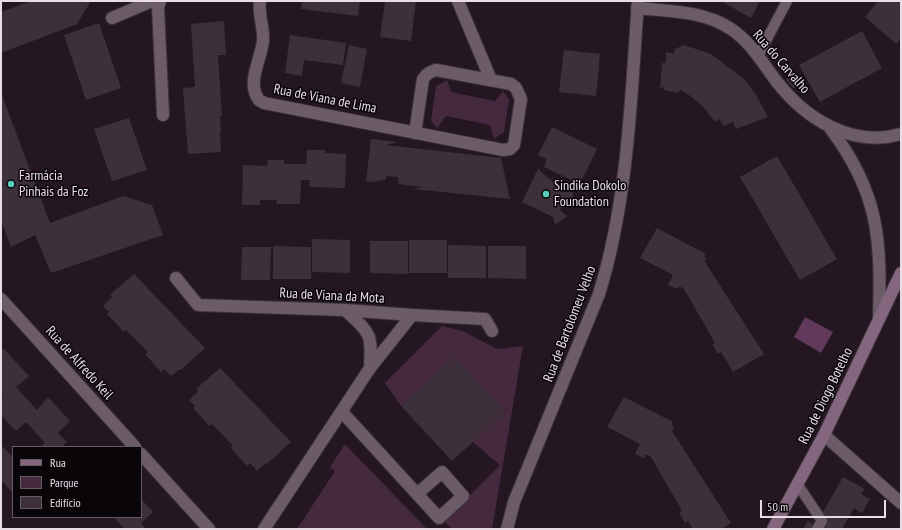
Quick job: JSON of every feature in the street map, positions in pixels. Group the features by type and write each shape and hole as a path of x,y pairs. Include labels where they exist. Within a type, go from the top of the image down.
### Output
{"main road":[{"name":"Rua de Diogo Botelho","path":"773,529 824,435 901,273"}],"street":[{"path":"112,18 152,1"},
{"path":"160,1 158,7 163,116"},
{"name":"Rua de Viana de Lima","path":"260,1 258,11 263,42 253,89 259,100 415,133 503,150 510,149 514,145 521,99 516,88 511,84 436,70 426,74 423,79 415,133"},
{"path":"458,1 491,80"},
{"name":"Rua do Carvalho","path":"637,5 696,15 731,29 758,56 792,100 830,128 856,136 878,137 901,134"},
{"name":"Rua de Bartolomeu Velho","path":"507,529 514,502 600,294 606,272 612,244 626,151 637,5"},
{"name":"Rua do Carvalho","path":"830,128 853,160 862,179 873,215 879,246 879,319"},
{"name":"Rua de Viana da Mota","path":"176,278 198,306 345,310 412,316 485,319 492,331"},
{"name":"Rua de Alfredo Keil","path":"1,299 134,446"},
{"path":"345,310 365,328 372,342 370,368"},
{"path":"264,529 370,368 412,316"},
{"path":"342,412 417,494"},
{"path":"824,435 901,503"},
{"path":"142,455 208,529"}],"lane":[{"path":"758,56 787,1"},
{"path":"798,484 822,521 817,529"}],"green space":[{"path":"447,80 451,92 495,101 503,91 509,99 504,132 494,139 490,125 446,116 437,128 431,121 436,86"},
{"path":"442,326 463,331 497,349 523,346 492,529 452,529 444,521 500,465 473,442 506,412 454,357 401,406 385,383"},
{"path":"345,444 427,529 297,529 335,471 330,467"}],"shaded area":[{"path":"805,317 833,332 821,353 794,337"}],"building":[{"path":"31,1 91,1 77,24 1,53 1,12"},
{"path":"302,1 360,1 358,16 301,9"},
{"path":"385,1 416,1 411,41 380,37"},
{"path":"721,1 760,1 751,18"},
{"path":"878,1 901,1 901,38 896,44 865,17"},
{"path":"224,21 226,55 218,55 222,116 220,116 221,152 188,154 183,88 195,87 191,24"},
{"path":"99,23 121,88 86,100 64,35"},
{"path":"862,31 882,68 820,102 799,65"},
{"path":"290,35 346,43 343,65 304,60 302,76 285,73"},
{"path":"349,45 367,49 360,87 341,83"},
{"path":"684,45 711,54 744,79 756,95 768,117 736,129 733,122 724,126 719,119 715,122 704,108 692,97 680,90 678,93 664,90 664,87 660,88 662,63 666,63 666,52 674,54 675,49"},
{"path":"564,50 600,54 596,96 559,92"},
{"path":"793,77 798,80 800,86 793,88 786,79"},
{"path":"1,93 50,223 123,196 152,205 163,235 51,273 35,235 11,247 1,220"},
{"path":"129,118 147,170 112,181 94,129"},
{"path":"552,127 597,149 580,184 544,167 547,159 538,155"},
{"path":"371,139 397,142 386,145 501,158 510,199 413,189 422,187 399,184 398,177 386,176 386,179 374,182 366,181"},
{"path":"307,150 325,150 325,153 346,154 345,188 309,187 310,180 301,180 300,204 276,204 277,200 260,200 260,205 242,205 243,165 267,166 268,160 284,160 284,164 306,164"},
{"path":"777,156 837,259 800,280 740,177"},
{"name":"Sindika Dokolo Foundation","path":"538,169 564,192 573,192 573,205 563,205 560,210 567,216 555,225 553,217 522,202"},
{"path":"657,228 706,254 704,257 706,258 705,262 764,354 733,372 721,352 718,354 712,344 715,343 684,289 679,286 677,289 668,285 673,275 640,258"},
{"path":"312,239 350,240 350,273 312,272"},
{"path":"409,240 447,240 447,273 409,273"},
{"path":"370,241 408,241 408,274 370,273"},
{"path":"448,245 486,246 486,278 448,278"},
{"path":"273,246 311,247 311,279 273,279"},
{"path":"488,246 526,246 526,279 488,278"},
{"path":"242,247 271,247 270,280 241,280"},
{"path":"134,274 205,348 181,370 180,369 171,376 164,369 161,372 145,354 148,352 126,330 124,332 107,314 109,312 103,306 112,297 110,295"},
{"path":"3,348 29,376 16,387 37,410 48,397 70,421 58,433 67,442 62,446 42,446 45,443 26,422 16,431 1,415 1,401 3,399 1,396 1,350"},
{"path":"454,357 506,412 452,461 401,406"},
{"path":"220,368 291,442 257,471 250,463 247,466 231,448 233,446 212,424 209,426 193,408 195,406 189,400 198,392 196,389"},
{"path":"624,397 673,422 671,425 674,427 672,431 731,523 721,529 693,529 688,521 685,523 679,513 682,511 651,457 646,454 644,458 635,454 640,444 607,427"},
{"path":"1,445 12,456 12,492 1,480"},
{"path":"843,477 865,489 861,494 870,499 862,513 854,508 842,529 803,529 808,521 815,526"},
{"path":"142,500 153,512 141,523 146,529 124,529 115,518 142,518"}],"place":[{"name":"Farmácia Pinhais da Foz","path":"11,184"},
{"name":"Sindika Dokolo Foundation","path":"546,194"}]}
